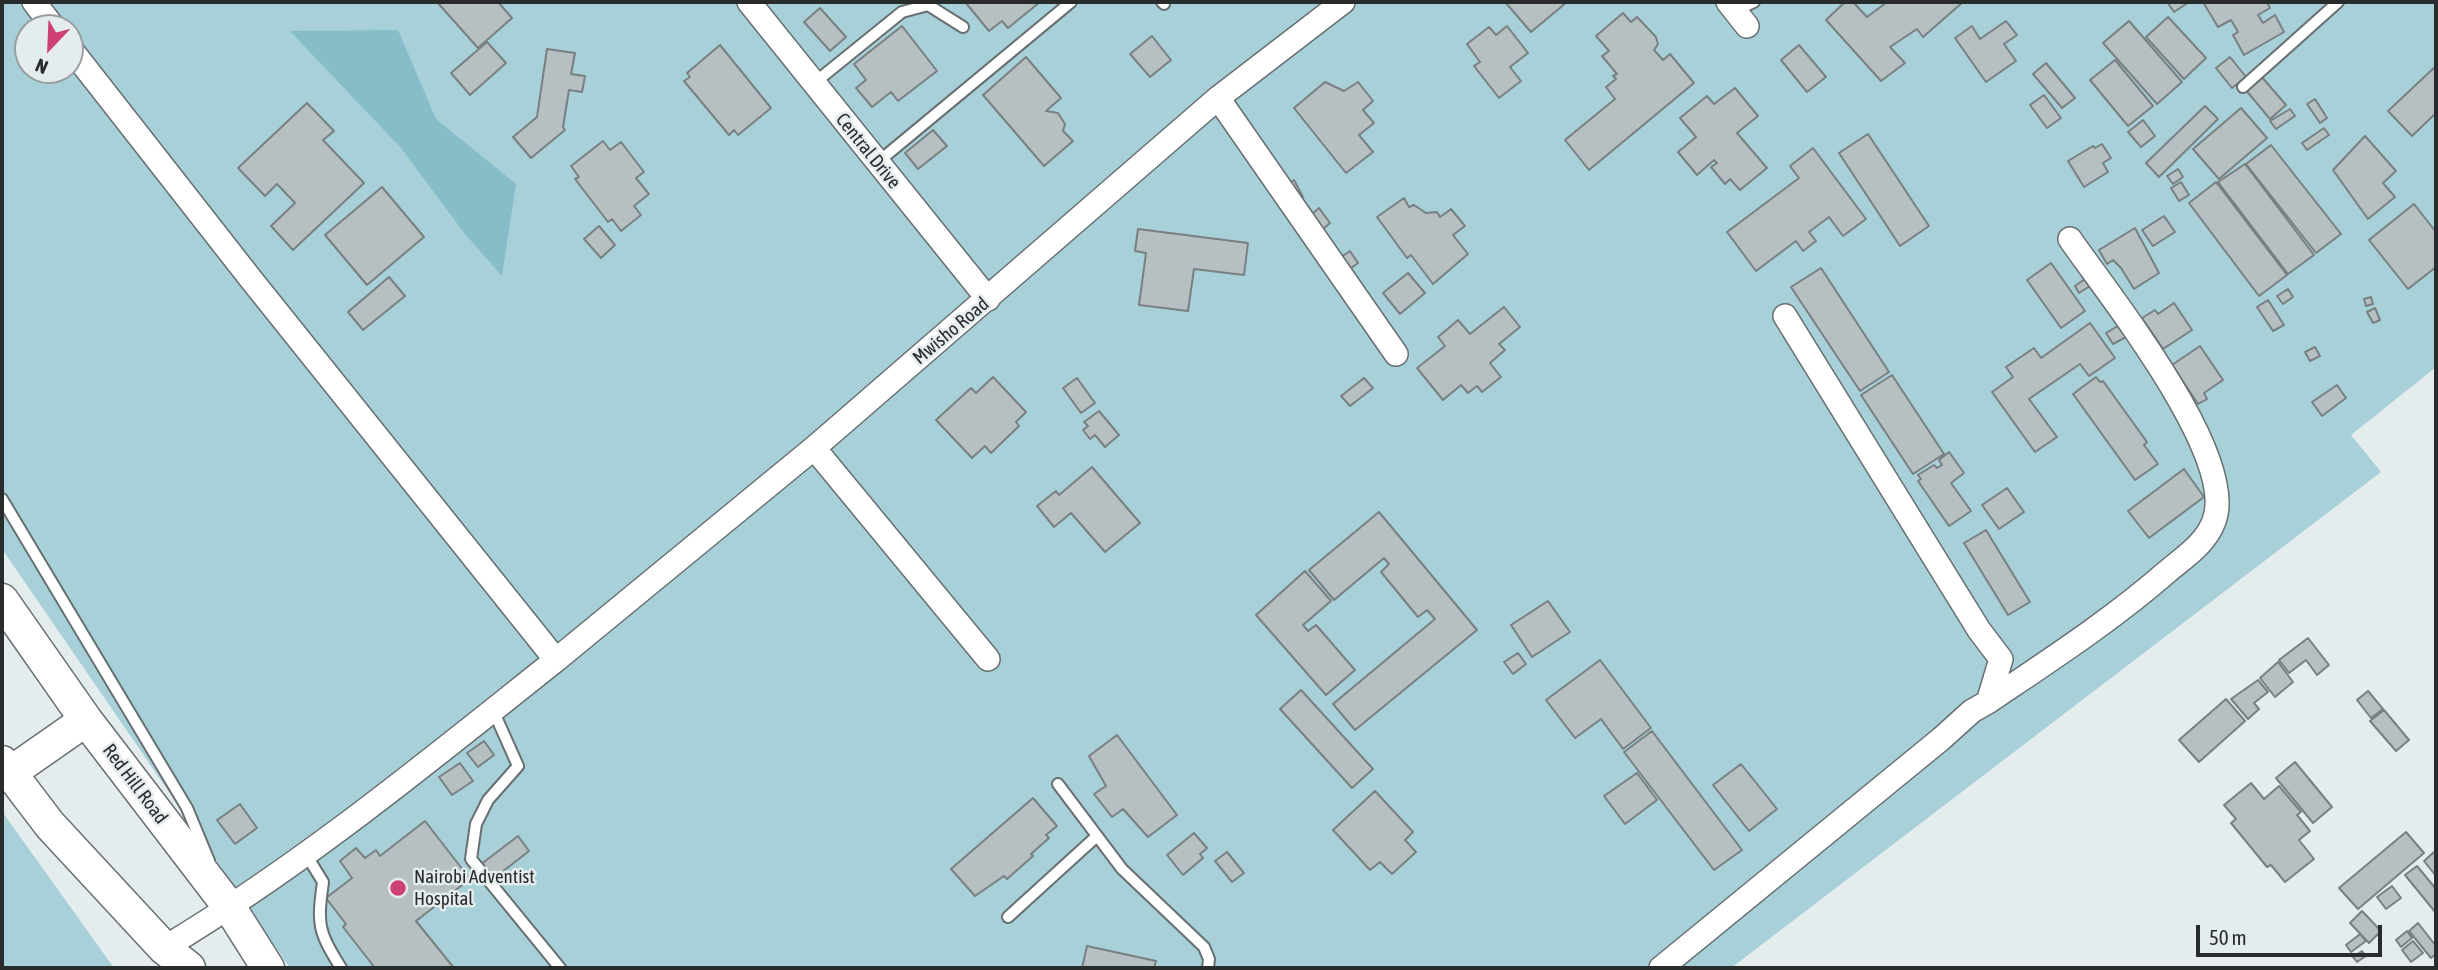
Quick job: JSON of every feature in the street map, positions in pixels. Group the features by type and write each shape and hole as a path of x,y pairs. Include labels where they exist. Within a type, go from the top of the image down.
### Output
{"main road":[{"name":"Red Hill Road","path":"2,600 86,720 230,908 268,968"},
{"path":"86,720 6,767 50,825 164,948 189,968"}],"street":[{"name":"Central Drive","path":"749,2 988,299"},
{"name":"Mwisho Road","path":"164,948 307,856 556,660 814,448 1218,97 1343,2"},
{"path":"84,66 556,660"},
{"path":"1218,97 1396,354"},
{"path":"1661,968 1972,711 2124,609 2202,542 2215,519 2212,466 2197,428 2070,239"},
{"path":"1785,316 1979,630 2001,659 1988,702"},
{"path":"814,448 988,659"}],"lane":[{"path":"877,162 1071,2"},
{"path":"2243,87 2338,2"},
{"path":"813,83 902,12 928,5 963,27"},
{"path":"2,499 187,808 230,908"},
{"path":"493,710 519,766 488,800 476,824 471,859 560,968"},
{"path":"1058,784 1122,869 1204,947 1209,959 1208,968"},
{"path":"1008,917 1097,836"},
{"path":"307,856 324,882 318,917 322,939 341,968"}],"shaded area":[{"path":"2,2 2436,2 2436,367 2351,435 2381,472 1731,968 290,968 2,549"},
{"path":"398,30 436,119 516,184 502,276 465,234 401,148 290,31"},
{"path":"2,811 6,817 114,968 2,968"}],"building":[{"path":"437,2 498,2 512,18 478,48"},
{"path":"965,2 1040,2 1008,28 1002,21 989,31"},
{"path":"1505,2 1567,2 1531,32"},
{"path":"1845,2 1853,2 1867,17 1887,2 1963,2 1923,37 1917,29 1890,47 1905,63 1881,81 1826,20"},
{"path":"2167,2 2189,2 2174,12"},
{"path":"2203,2 2267,2 2270,8 2258,15 2263,23 2275,15 2284,32 2244,55 2233,35 2238,32 2231,20 2218,27"},
{"path":"820,8 846,37 830,51 804,22"},
{"path":"1623,13 1631,22 1637,17 1656,37 1658,44 1654,50 1663,60 1670,54 1694,83 1589,170 1565,140 1615,99 1606,87 1616,79 1613,76 1617,74 1602,56 1609,51 1596,36"},
{"path":"2168,17 2206,58 2184,79 2146,37"},
{"path":"2006,21 2017,35 2004,44 2016,61 1986,82 1955,38 1972,26 1980,39"},
{"path":"2129,21 2182,82 2157,104 2103,43"},
{"path":"902,26 937,71 898,101 891,92 872,107 856,88 866,80 854,64"},
{"path":"1507,26 1528,53 1510,67 1521,81 1499,98 1474,66 1480,62 1467,44 1489,27 1496,35"},
{"path":"1152,36 1171,60 1150,77 1130,54"},
{"path":"487,42 506,63 470,95 451,73"},
{"path":"720,45 771,108 738,135 734,130 729,135 684,81 690,77 687,73"},
{"path":"1799,45 1826,77 1807,92 1781,60"},
{"path":"547,49 575,53 571,74 585,76 582,92 569,90 563,127 565,130 531,158 513,137 537,117"},
{"path":"1026,57 1061,98 1046,111 1058,113 1065,124 1063,131 1073,141 1044,166 983,95"},
{"path":"2230,57 2246,77 2232,88 2216,68"},
{"path":"2115,60 2153,106 2128,126 2090,80"},
{"path":"2046,63 2075,98 2062,108 2033,74"},
{"path":"2436,66 2436,113 2412,136 2388,111"},
{"path":"2261,76 2286,105 2270,119 2245,89"},
{"path":"1325,82 1344,91 1358,82 1373,101 1363,110 1374,123 1359,135 1373,152 1346,173 1294,108"},
{"path":"1735,88 1758,116 1737,133 1767,168 1740,190 1730,179 1725,184 1711,167 1717,163 1714,160 1697,175 1678,152 1696,137 1680,118 1707,96 1714,104"},
{"path":"2044,95 2061,118 2047,128 2030,105"},
{"path":"2315,99 2327,118 2320,123 2307,104"},
{"path":"307,103 334,131 323,140 364,183 293,250 271,226 295,203 277,184 265,196 238,168"},
{"path":"2205,106 2218,119 2159,177 2146,163"},
{"path":"2241,108 2267,138 2219,179 2193,149"},
{"path":"2290,109 2295,116 2276,129 2270,121"},
{"path":"2143,120 2155,136 2141,147 2128,132"},
{"path":"2324,128 2329,135 2307,150 2302,143"},
{"path":"933,130 947,146 918,169 905,153"},
{"path":"1868,134 1929,226 1900,246 1839,153"},
{"path":"2365,136 2396,171 2383,183 2395,197 2368,219 2333,170"},
{"path":"603,141 610,150 621,142 644,172 636,178 649,194 634,206 641,215 621,231 612,219 608,222 575,179 579,177 571,166"},
{"path":"2102,144 2111,158 2103,163 2108,172 2084,187 2068,161 2093,146 2095,148"},
{"path":"2271,145 2341,234 2316,253 2246,164"},
{"path":"1813,148 1866,219 1843,236 1829,217 1809,232 1816,241 1803,251 1796,241 1756,271 1727,232 1799,178 1790,166"},
{"path":"2245,164 2314,255 2288,274 2218,182"},
{"path":"2178,169 2183,177 2173,184 2167,176"},
{"path":"1294,180 1303,197 1296,202 1285,186"},
{"path":"2181,182 2189,195 2179,201 2171,188"},
{"path":"2216,182 2287,275 2259,296 2189,203"},
{"path":"382,187 424,237 367,285 325,235"},
{"path":"1404,198 1409,207 1414,205 1426,213 1437,212 1440,217 1451,209 1465,226 1453,235 1468,254 1433,284 1411,255 1407,258 1377,217"},
{"path":"2414,204 2436,232 2436,267 2408,289 2369,240"},
{"path":"1319,208 1330,223 1322,230 1311,215"},
{"path":"2164,216 2175,232 2153,246 2142,230"},
{"path":"599,226 615,245 601,258 584,239"},
{"path":"2135,228 2159,273 2134,289 2121,268 2113,260 2107,264 2099,250"},
{"path":"1138,229 1248,243 1244,275 1194,269 1188,311 1139,305 1146,253 1135,251"},
{"path":"1350,251 1358,263 1350,269 1341,257"},
{"path":"2051,263 2085,311 2061,328 2027,280"},
{"path":"1821,268 1889,372 1860,391 1791,287"},
{"path":"1408,273 1425,293 1400,314 1383,293"},
{"path":"389,277 405,296 363,330 348,312"},
{"path":"2088,277 2093,284 2079,293 2075,286"},
{"path":"2288,289 2293,297 2283,304 2277,296"},
{"path":"2371,297 2373,304 2366,306 2364,299"},
{"path":"2268,300 2284,325 2273,331 2257,307"},
{"path":"2174,303 2192,330 2163,349 2142,318 2155,310 2158,314"},
{"path":"1504,307 1520,327 1499,344 1505,350 1490,363 1501,377 1482,392 1477,386 1468,393 1461,385 1443,400 1417,368 1445,346 1438,337 1458,320 1470,334"},
{"path":"2375,308 2380,320 2373,323 2367,312"},
{"path":"2090,323 2115,358 2089,376 2080,364 2029,399 2057,437 2035,452 1992,392 2013,377 2006,367 2034,348 2041,358"},
{"path":"2121,324 2128,336 2113,344 2106,333"},
{"path":"2200,346 2223,380 2204,393 2207,399 2198,404 2172,365"},
{"path":"2315,347 2320,356 2310,361 2305,352"},
{"path":"1892,375 1944,454 1913,474 1861,395"},
{"path":"993,377 1026,412 1016,422 1019,426 991,453 985,446 972,458 936,420 971,388 976,393"},
{"path":"2096,377 2100,382 2103,381 2147,442 2144,445 2158,464 2135,480 2073,394"},
{"path":"1077,378 1095,403 1081,413 1063,388"},
{"path":"1364,378 1373,388 1350,406 1341,396"},
{"path":"2337,385 2346,398 2322,416 2312,402"},
{"path":"1099,411 1119,435 1105,447 1095,435 1090,439 1083,430 1088,426 1084,422"},
{"path":"1949,452 1964,473 1951,483 1971,511 1949,526 1918,481 1921,479 1918,475 1934,465 1937,468 1942,465 1939,460"},
{"path":"1092,467 1140,523 1105,552 1071,513 1054,527 1037,506 1056,491 1059,495"},
{"path":"2184,469 2204,497 2149,538 2128,511"},
{"path":"2007,488 2024,512 1999,529 1982,505"},
{"path":"1379,512 1477,630 1355,730 1333,704 1435,619 1427,610 1418,617 1381,572 1389,564 1384,558 1334,600 1309,570"},
{"path":"1986,530 2030,602 2008,615 1964,543"},
{"path":"1305,571 1331,601 1303,625 1308,631 1316,625 1355,670 1326,695 1256,615"},
{"path":"1548,601 1570,632 1532,657 1511,625"},
{"path":"2308,638 2329,665 2317,675 2306,660 2289,673 2279,660"},
{"path":"1518,653 1526,664 1513,674 1504,662"},
{"path":"1600,660 1651,728 1623,749 1601,719 1575,738 1546,700"},
{"path":"2278,662 2293,682 2275,697 2260,678"},
{"path":"2258,680 2268,692 2254,703 2259,709 2248,719 2231,699"},
{"path":"1301,690 1373,769 1352,788 1280,709"},
{"path":"2368,691 2383,709 2371,718 2357,700"},
{"path":"2226,699 2245,721 2199,762 2179,740"},
{"path":"2384,710 2409,740 2396,751 2370,721"},
{"path":"1652,731 1742,850 1714,870 1624,752"},
{"path":"1117,735 1177,815 1148,837 1123,809 1112,817 1094,794 1106,786 1089,756"},
{"path":"484,741 494,755 478,767 467,753"},
{"path":"2295,762 2332,807 2313,823 2276,778"},
{"path":"460,763 473,781 452,795 439,777"},
{"path":"1741,764 1777,809 1749,831 1713,785"},
{"path":"1637,773 1657,800 1625,824 1604,796"},
{"path":"2251,783 2264,799 2279,786 2301,812 2297,815 2310,831 2299,840 2314,859 2285,882 2271,865 2267,867 2231,823 2236,819 2224,805"},
{"path":"1375,791 1413,832 1405,840 1416,852 1392,874 1380,862 1370,870 1333,830"},
{"path":"1033,798 1057,826 1046,835 1049,838 1031,854 1033,856 1007,879 1004,876 975,896 951,869"},
{"path":"240,804 257,828 235,844 217,820"},
{"name":"Nairobi Adventist Hospital","path":"425,821 470,879 416,921 454,968 375,968 343,927 346,924 326,898 352,878 340,861 356,848 365,858 376,850 380,856"},
{"path":"2406,832 2424,853 2358,909 2339,888"},
{"path":"1194,833 1207,848 1200,854 1203,858 1183,875 1167,855"},
{"path":"518,836 529,851 492,880 480,865"},
{"path":"1227,852 1244,873 1232,882 1215,861"},
{"path":"2434,852 2436,855 2436,876 2424,861"},
{"path":"2417,866 2436,889 2436,913 2405,875"},
{"path":"2392,886 2401,898 2386,909 2377,897"},
{"path":"2362,911 2381,931 2369,943 2350,923"},
{"path":"2418,923 2436,946 2436,954 2431,958 2409,931"},
{"path":"2407,931 2412,938 2401,947 2396,940"},
{"path":"2360,934 2366,941 2351,952 2346,945"},
{"path":"2413,941 2423,953 2411,962 2402,950"},
{"path":"1087,946 1156,961 1154,968 1082,968"},
{"path":"2362,951 2366,956 2357,962 2353,957"}],"place":[{"name":"Nairobi Adventist Hospital","path":"398,888"}]}
